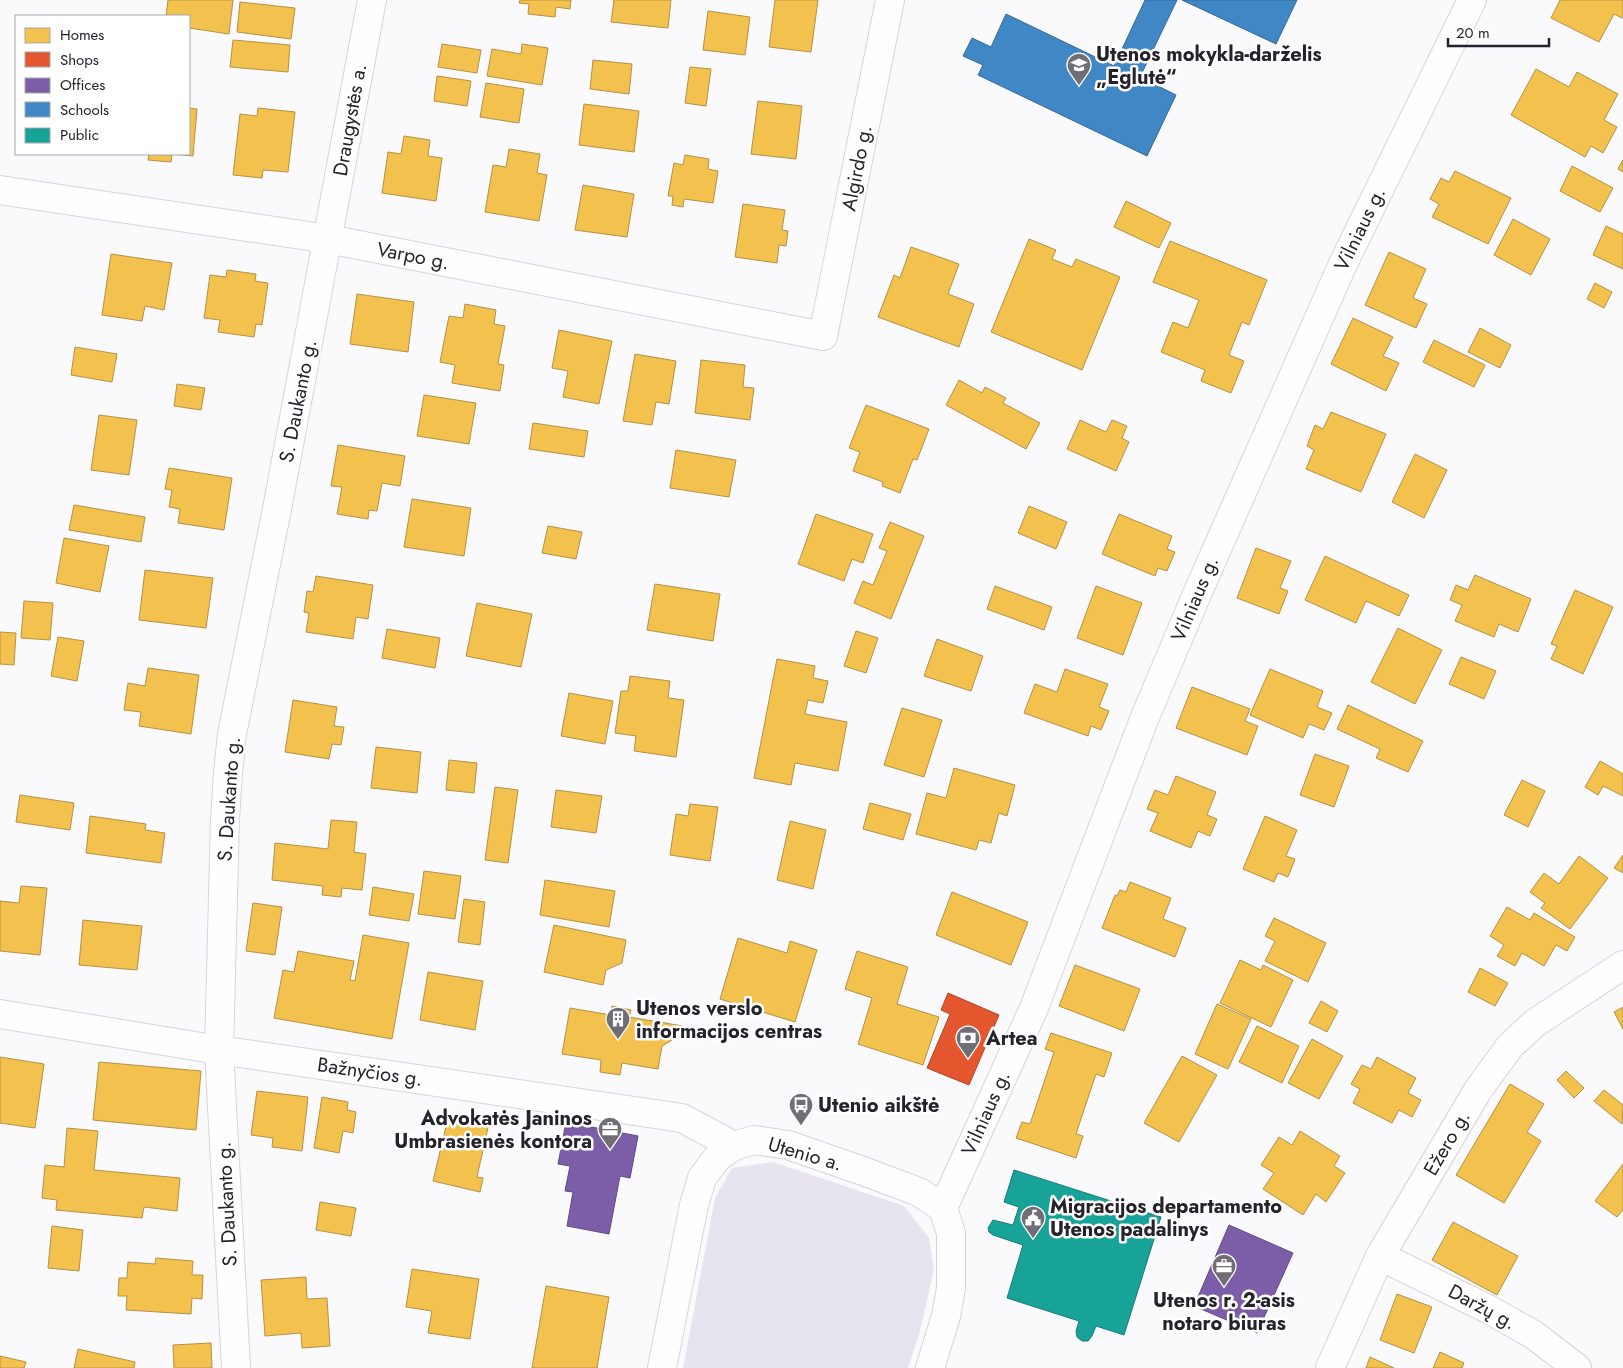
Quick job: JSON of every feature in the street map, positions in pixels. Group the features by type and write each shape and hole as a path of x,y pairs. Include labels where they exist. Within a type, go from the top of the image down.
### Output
{"street":[{"name":"Draugystės a.","path":"328,240 372,0"},
{"name":"Algirdo g.","path":"823,336 890,0"},
{"name":"Vilniaus g.","path":"943,1208 1034,1008 1146,717 1201,585 1342,266 1472,0"},
{"name":"Varpo g.","path":"0,190 328,240 823,336"},
{"name":"S. Daukanto g.","path":"236,1368 219,1050 225,819 232,734 276,519 328,240"},
{"name":"Ežero g.","path":"1330,1368 1380,1256 1478,1090 1510,1046 1535,1023 1623,965"},
{"name":"Bažnyčios g.","path":"0,1014 219,1050 682,1118 734,1146"},
{"name":"Utenio a.","path":"662,1368 694,1205 702,1178 717,1158 734,1146 754,1140 788,1146 919,1192 943,1208"},
{"path":"930,1368 946,1316 951,1288 951,1233 943,1208"},
{"name":"Daržų g.","path":"1380,1256 1488,1309 1534,1335 1577,1368"}],"shaded area":[{"path":"773,1162 904,1206 929,1238 934,1270 919,1335 908,1368 683,1368 715,1198 732,1168"}],"building: Homes":[{"path":"168,0 233,0 229,34 190,28 190,15 166,15"},
{"path":"520,0 571,0 570,9 556,7 555,17 528,14 529,4 519,3"},
{"path":"614,0 671,0 668,28 611,22"},
{"path":"775,0 818,0 811,52 769,47"},
{"path":"1560,0 1623,0 1623,16 1622,18 1614,14 1599,42 1551,18"},
{"path":"240,2 295,8 291,39 237,32"},
{"path":"708,11 750,17 745,55 703,50"},
{"path":"233,40 290,45 288,72 230,67"},
{"path":"442,44 481,50 477,73 438,67"},
{"path":"522,44 548,48 542,85 487,76 492,49 521,54"},
{"path":"593,60 632,64 629,94 590,89"},
{"path":"690,67 711,69 706,106 685,103"},
{"path":"1536,69 1569,87 1577,72 1618,94 1604,120 1617,127 1603,153 1591,146 1585,157 1511,115"},
{"path":"437,76 471,81 467,106 434,101"},
{"path":"486,83 524,89 519,123 480,117"},
{"path":"758,101 802,106 796,159 751,154"},
{"path":"584,104 639,111 634,152 579,145"},
{"path":"190,108 197,109 193,156 182,155 190,155"},
{"path":"258,108 295,112 288,172 263,170 262,178 233,175 240,114 257,116"},
{"path":"404,136 430,140 428,156 442,158 436,201 382,193 388,152 401,154"},
{"path":"509,149 540,154 537,173 547,175 539,221 485,212 493,165 506,167"},
{"path":"149,155 172,155 171,162 148,160"},
{"path":"685,155 709,159 708,169 718,171 713,203 684,199 683,207 672,205 673,196 668,196 674,163 683,165"},
{"path":"1623,160 1623,172 1618,169"},
{"path":"1572,166 1613,188 1600,212 1560,191"},
{"path":"1455,171 1511,198 1488,244 1432,217 1439,204 1430,199 1441,178 1449,182"},
{"path":"583,185 634,194 627,237 575,230"},
{"path":"1126,201 1171,223 1159,248 1114,227"},
{"path":"743,204 785,210 782,230 788,231 786,246 779,245 777,263 735,257"},
{"path":"1513,219 1550,239 1531,275 1494,255"},
{"path":"1606,226 1623,234 1623,269 1593,255"},
{"path":"1029,239 1056,250 1052,259 1072,267 1076,259 1120,277 1082,370 991,332"},
{"path":"1170,241 1267,280 1249,325 1242,322 1229,355 1244,361 1231,393 1201,381 1205,370 1161,352 1173,322 1188,328 1199,300 1153,282"},
{"path":"911,247 959,264 948,294 974,304 959,347 878,317 894,275 900,278"},
{"path":"1389,252 1426,269 1413,298 1427,304 1416,328 1365,305"},
{"path":"111,254 172,263 164,310 145,306 142,321 102,315"},
{"path":"227,270 256,274 255,281 268,283 262,325 256,324 254,337 218,332 220,320 204,318 210,275 226,277"},
{"path":"1595,283 1612,292 1604,308 1587,299"},
{"path":"357,294 414,302 408,352 350,344"},
{"path":"465,304 496,310 494,324 505,326 498,364 504,365 500,391 452,383 455,365 440,362 449,316 463,318"},
{"path":"1353,318 1393,337 1383,356 1399,363 1386,391 1331,364"},
{"path":"1480,328 1511,345 1500,368 1468,352"},
{"path":"559,330 612,341 599,404 563,397 568,371 552,368"},
{"path":"1434,340 1485,365 1474,387 1423,362"},
{"path":"75,347 117,354 112,382 71,375"},
{"path":"635,354 676,361 669,404 656,402 652,425 623,421"},
{"path":"701,360 745,365 743,387 754,388 750,420 695,413"},
{"path":"959,380 982,393 985,387 1006,398 1003,403 1040,423 1026,449 946,405"},
{"path":"177,384 205,388 201,410 174,406"},
{"path":"424,395 476,403 469,444 417,436"},
{"path":"866,405 929,429 917,460 913,459 900,493 882,486 883,482 853,471 860,452 849,448"},
{"path":"1331,412 1386,434 1361,492 1306,469 1314,450 1307,446 1315,425 1323,429"},
{"path":"99,415 137,420 129,475 91,470"},
{"path":"1080,420 1106,432 1112,420 1127,426 1122,438 1129,442 1116,471 1067,449"},
{"path":"533,423 588,431 584,457 529,449"},
{"path":"338,445 405,456 400,486 382,483 377,511 369,510 368,519 337,514 342,487 331,486"},
{"path":"676,450 736,460 729,497 670,488"},
{"path":"1415,454 1447,470 1424,518 1392,502"},
{"path":"169,468 232,478 224,530 178,523 180,509 169,507 172,490 165,489"},
{"path":"412,499 471,508 464,556 404,547"},
{"path":"74,505 145,517 141,542 69,530"},
{"path":"1029,506 1067,522 1056,549 1018,533"},
{"path":"816,514 873,534 863,563 852,559 844,581 798,564"},
{"path":"1119,514 1172,536 1167,549 1175,552 1167,571 1158,568 1155,576 1102,554"},
{"path":"890,522 924,536 891,619 854,603 863,581 873,585 887,551 879,548"},
{"path":"548,526 582,532 576,559 542,553"},
{"path":"64,538 109,546 100,592 56,583"},
{"path":"1256,548 1291,561 1280,588 1288,591 1279,614 1237,598"},
{"path":"1325,556 1409,595 1399,616 1366,601 1356,623 1305,600"},
{"path":"145,570 213,578 206,628 139,620"},
{"path":"1475,575 1531,599 1518,632 1499,624 1494,637 1455,621 1462,605 1450,600 1456,585 1468,590"},
{"path":"316,576 373,585 368,619 356,617 353,639 306,632 309,613 304,612 307,591 313,592"},
{"path":"655,584 720,594 713,641 647,630"},
{"path":"995,586 1052,607 1044,630 987,609"},
{"path":"1096,586 1142,603 1123,655 1077,638"},
{"path":"1575,590 1613,607 1583,674 1551,659 1557,646 1551,644"},
{"path":"24,601 53,603 50,640 21,638"},
{"path":"477,603 532,614 521,667 466,656"},
{"path":"1398,628 1442,650 1415,704 1371,682"},
{"path":"387,629 440,638 435,668 382,658"},
{"path":"856,631 878,638 866,673 844,666"},
{"path":"0,632 16,633 14,665 0,664"},
{"path":"58,637 84,641 77,681 51,676"},
{"path":"937,639 983,656 971,691 924,676"},
{"path":"1461,657 1496,671 1484,699 1449,684"},
{"path":"777,659 815,666 813,678 828,681 823,703 808,700 805,714 847,722 838,771 795,763 791,785 754,778"},
{"path":"148,668 199,675 191,734 139,726 141,712 124,710 128,683 145,686"},
{"path":"1065,669 1108,684 1099,707 1109,711 1101,730 1091,726 1088,736 1024,713 1035,684 1057,692"},
{"path":"1270,669 1323,691 1317,707 1332,713 1324,730 1309,724 1303,738 1250,715"},
{"path":"630,676 670,681 668,698 684,700 676,757 634,751 636,736 615,733 621,691 628,691"},
{"path":"1192,687 1250,709 1245,721 1258,726 1247,755 1176,728"},
{"path":"569,693 613,701 605,744 561,736"},
{"path":"293,700 337,707 334,726 344,727 341,745 332,744 329,759 285,752"},
{"path":"1348,705 1423,741 1408,772 1376,758 1380,749 1337,729"},
{"path":"902,708 942,720 924,777 884,765"},
{"path":"376,747 421,752 417,793 371,788"},
{"path":"1315,754 1349,766 1334,807 1300,795"},
{"path":"449,760 477,763 474,793 446,790"},
{"path":"1600,761 1623,774 1623,796 1603,786 1598,795 1585,787"},
{"path":"954,768 1015,785 1007,816 999,813 991,843 979,840 976,850 916,834 927,793 946,798"},
{"path":"1176,776 1216,792 1207,815 1217,819 1210,836 1198,831 1191,848 1150,831 1158,813 1147,809 1155,790 1168,795"},
{"path":"1522,780 1545,791 1528,827 1504,815"},
{"path":"495,787 518,790 508,863 485,860"},
{"path":"556,790 602,796 596,833 551,827"},
{"path":"20,795 74,803 70,830 16,822"},
{"path":"870,803 911,814 903,840 863,829"},
{"path":"690,804 718,807 710,861 670,855 676,814 688,816"},
{"path":"90,816 146,824 145,830 165,833 161,863 86,853"},
{"path":"1265,816 1297,830 1286,856 1295,859 1288,877 1278,873 1274,882 1243,869"},
{"path":"331,820 357,822 354,852 366,854 362,890 342,888 341,897 322,895 323,886 272,880 275,843 328,849"},
{"path":"790,821 826,830 813,889 777,880"},
{"path":"1623,855 1623,873 1614,868"},
{"path":"1579,856 1608,878 1570,929 1541,908 1545,903 1530,892 1544,873 1559,884"},
{"path":"424,871 461,876 455,919 418,914"},
{"path":"545,880 615,891 609,927 540,915"},
{"path":"1130,882 1171,898 1163,919 1186,928 1175,957 1102,928 1115,895 1117,896 1120,890 1126,892"},
{"path":"21,886 47,888 40,955 0,951 0,901 19,903"},
{"path":"373,887 414,894 409,921 369,915"},
{"path":"952,892 1028,922 1011,965 936,935"},
{"path":"464,899 485,902 480,945 458,942"},
{"path":"253,903 282,907 275,955 246,951"},
{"path":"1507,907 1530,920 1534,913 1575,937 1567,951 1556,945 1544,966 1522,953 1515,966 1497,956 1504,945 1490,936"},
{"path":"1274,918 1326,943 1308,982 1265,961 1275,941 1265,936"},
{"path":"83,920 142,926 137,970 79,965"},
{"path":"554,925 626,940 622,963 606,970 603,985 544,972"},
{"path":"363,935 409,943 392,1039 274,1018 283,970 294,972 298,951 354,961 350,980 355,981"},
{"path":"738,938 787,953 790,941 817,950 795,1022 720,999"},
{"path":"857,951 908,967 897,1004 939,1017 923,1065 858,1044 872,998 845,989"},
{"path":"1240,960 1261,970 1263,965 1293,980 1271,1027 1220,1003"},
{"path":"1075,965 1140,989 1124,1031 1059,1006"},
{"path":"1480,968 1508,983 1495,1006 1468,992"},
{"path":"428,972 483,981 475,1030 420,1020"},
{"path":"1321,1001 1338,1011 1327,1032 1309,1023"},
{"path":"1217,1004 1251,1019 1228,1069 1195,1054"},
{"name":"Utenos verslo informacijos centras","path":"612,1006 631,1010 629,1017 683,1026 681,1035 662,1046 658,1069 622,1063 620,1075 600,1072 601,1060 562,1054 570,1008 611,1015"},
{"path":"1623,1007 1623,1029 1614,1012"},
{"path":"1257,1026 1299,1046 1282,1083 1239,1062"},
{"path":"1051,1033 1112,1053 1104,1077 1096,1074 1076,1134 1083,1136 1076,1158 1016,1138 1022,1122 1030,1124 1054,1052 1045,1049"},
{"path":"1312,1039 1343,1056 1319,1099 1288,1083"},
{"path":"1182,1056 1217,1075 1179,1142 1144,1123"},
{"path":"0,1057 44,1064 35,1128 0,1123"},
{"path":"1377,1057 1416,1078 1408,1093 1421,1100 1412,1117 1399,1110 1392,1123 1353,1103 1360,1089 1351,1084 1362,1065 1371,1069"},
{"path":"99,1062 201,1071 196,1130 93,1120"},
{"path":"1566,1071 1584,1088 1574,1098 1557,1080"},
{"path":"1510,1084 1544,1104 1527,1132 1541,1141 1504,1203 1456,1175"},
{"path":"1604,1090 1623,1105 1622,1124 1594,1101"},
{"path":"257,1091 308,1097 302,1151 272,1147 273,1138 251,1135"},
{"path":"322,1097 348,1102 347,1110 356,1112 353,1133 343,1131 339,1153 314,1148"},
{"path":"449,1114 489,1123 477,1177 483,1178 480,1192 433,1181"},
{"path":"67,1128 98,1131 94,1170 180,1178 177,1211 144,1207 142,1218 56,1210 57,1200 42,1198 45,1165 64,1167"},
{"path":"1300,1131 1340,1156 1334,1166 1345,1173 1326,1202 1316,1194 1303,1215 1263,1189 1274,1173 1261,1165 1279,1137 1292,1145"},
{"path":"1623,1164 1623,1210 1617,1217 1595,1201"},
{"path":"320,1202 356,1208 351,1236 316,1230"},
{"path":"1453,1222 1518,1256 1497,1295 1432,1260"},
{"path":"52,1226 83,1230 79,1271 48,1268"},
{"path":"156,1258 193,1261 192,1275 203,1275 202,1299 192,1298 191,1314 126,1310 127,1296 118,1296 119,1278 127,1278 128,1262 155,1264"},
{"path":"412,1269 479,1279 470,1339 428,1333 432,1311 406,1307"},
{"path":"306,1277 307,1299 327,1298 330,1346 302,1348 301,1333 265,1336 261,1280"},
{"path":"546,1286 609,1297 597,1368 532,1368"},
{"path":"1397,1294 1432,1307 1414,1353 1380,1340"},
{"path":"211,1343 212,1368 174,1368 173,1345"},
{"path":"78,1349 135,1362 134,1368 74,1368"},
{"path":"1440,1352 1464,1363 1462,1368 1433,1368"},
{"path":"0,1356 26,1362 24,1368 0,1368"},
{"path":"1370,1357 1394,1368 1366,1368"}],"building: Shops":[{"path":"948,993 999,1015 969,1085 927,1068 950,1014 941,1010"}],"building: Offices":[{"path":"566,1122 638,1136 630,1178 620,1176 609,1234 567,1226 573,1192 565,1191 570,1166 558,1164"},
{"path":"1229,1225 1293,1253 1257,1333 1194,1306"}],"building: Schools":[{"name":"Utenos mokykla-darželis „Eglutė“","path":"1145,0 1177,0 1140,77 1176,95 1147,156 978,75 983,65 963,56 972,38 991,47 1006,14 1114,66"},
{"name":"Utenos mokykla-darželis „Eglutė“","path":"1182,0 1297,0 1276,44"}],"building: Public":[{"path":"1014,1170 1161,1217 1124,1335 1096,1326 1088,1341 1082,1341 1077,1337 1076,1331 1079,1321 1007,1298 1023,1245 993,1235 989,1232 988,1228 993,1220 1013,1225 1019,1207 1004,1202"}],"place":[{"name":"Utenos mokykla-darželis „Eglutė“","path":"1079,86"},
{"name":"Utenos verslo informacijos centras","path":"618,1040"},
{"name":"Artea","path":"968,1059"},
{"name":"Utenio aikštė","path":"801,1126"},
{"name":"Advokatės Janinos Umbrasienės kontora","path":"610,1150"},
{"name":"Migracijos departamento Utenos padalinys","path":"1033,1239"},
{"name":"Utenos r. 2-asis notaro biuras","path":"1224,1287"}]}
